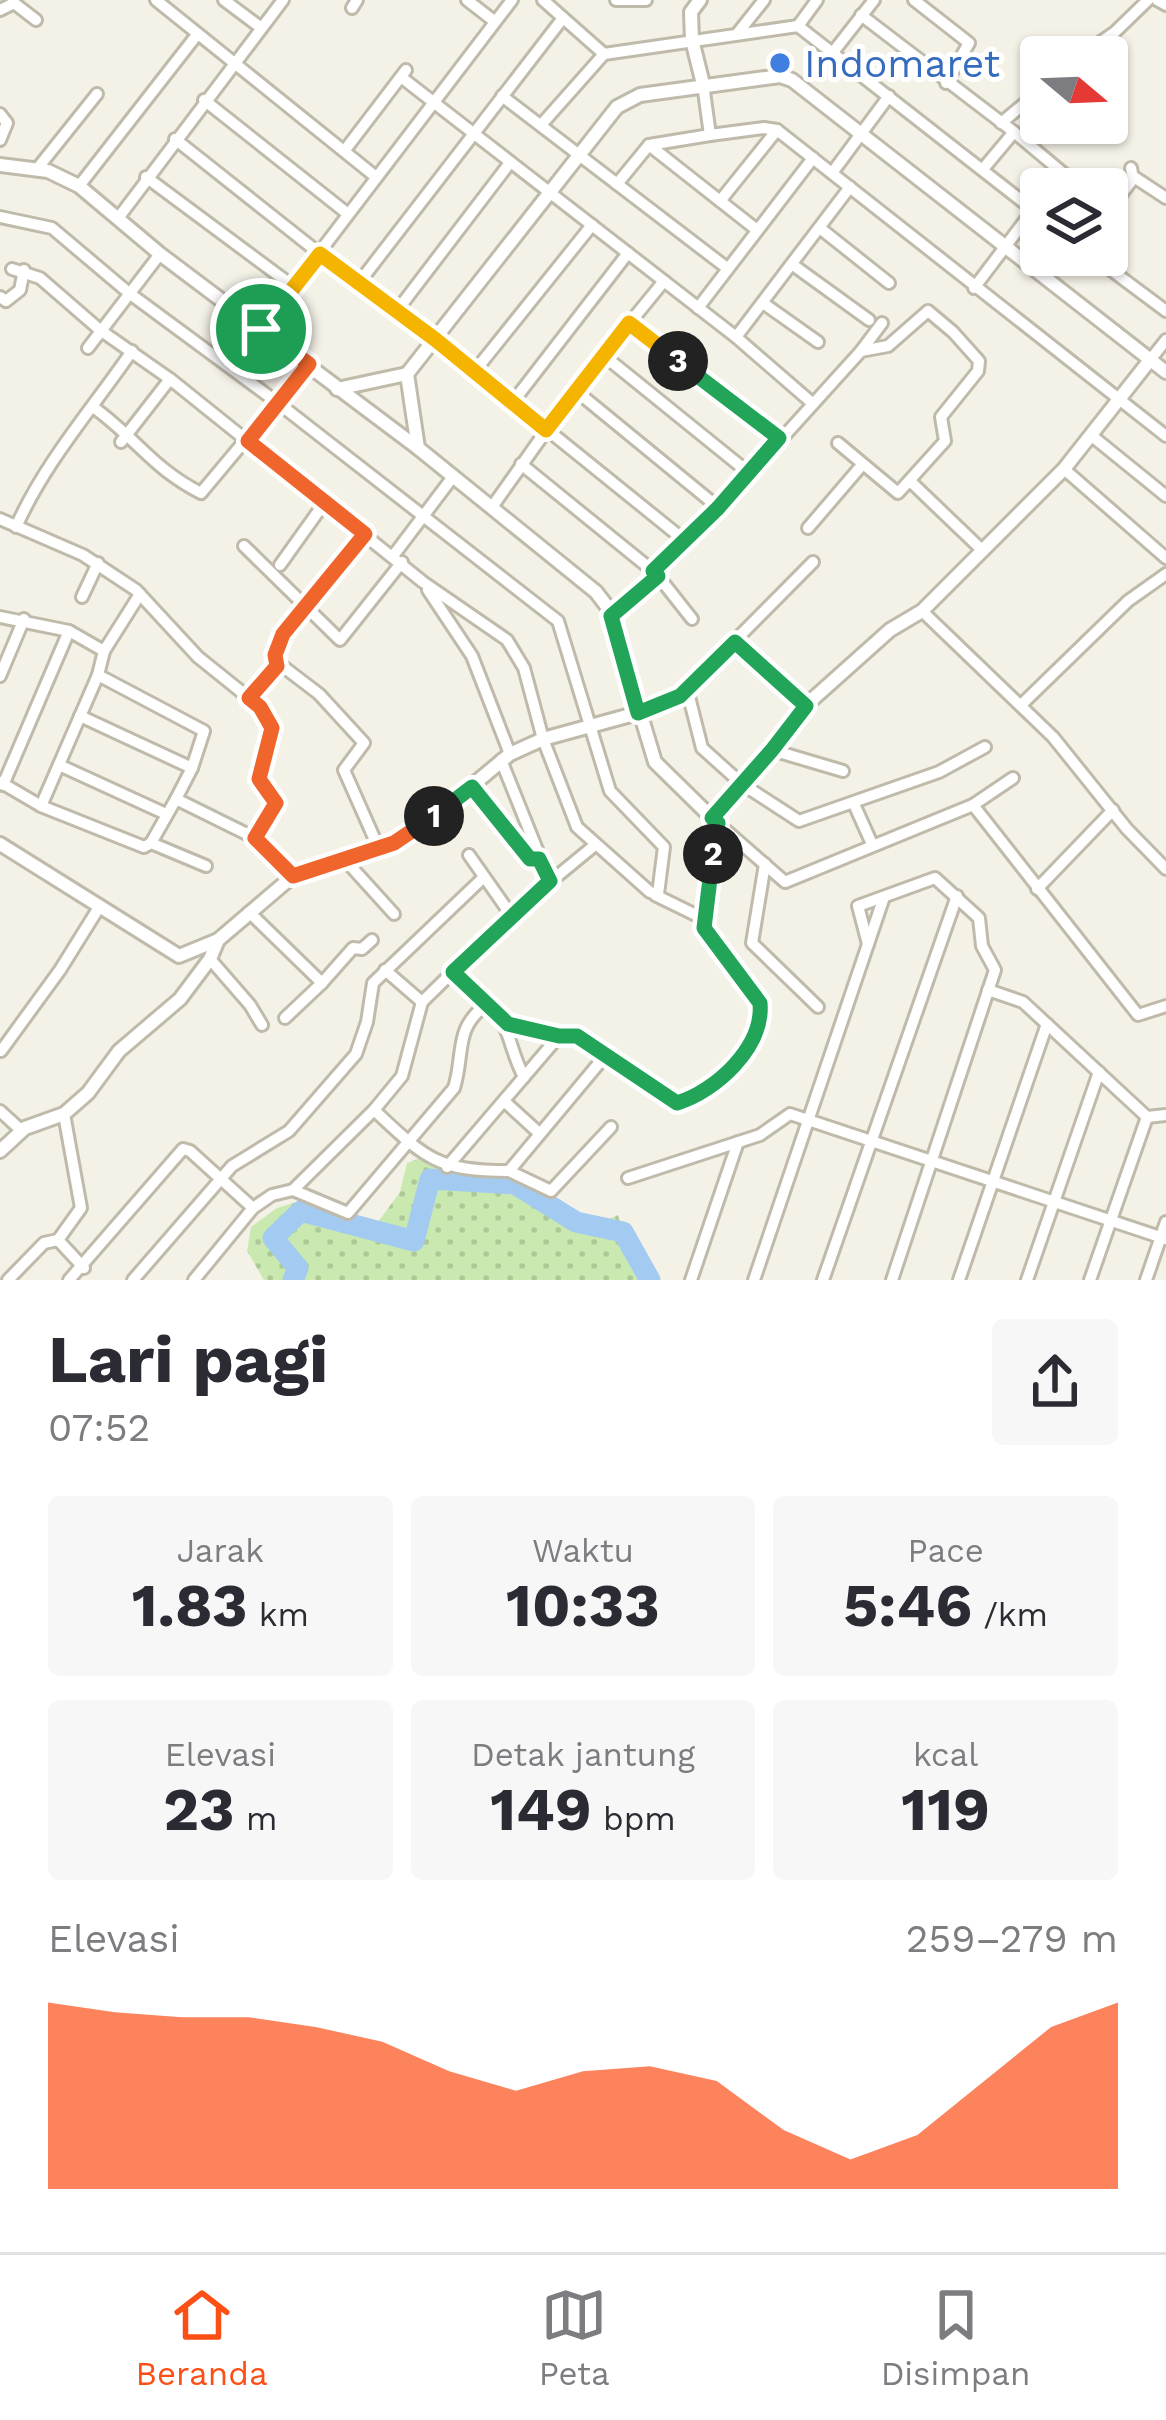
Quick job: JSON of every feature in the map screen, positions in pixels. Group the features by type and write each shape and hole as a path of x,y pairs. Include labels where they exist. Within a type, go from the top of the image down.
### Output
{"street":[{"path":"157,0 376,177"},
{"path":"224,0 260,26"},
{"path":"119,217 283,0"},
{"path":"467,0 494,21"},
{"path":"261,329 512,0"},
{"path":"543,0 604,54"},
{"path":"616,0 646,0"},
{"path":"737,34 764,0"},
{"path":"798,26 817,0"},
{"path":"834,51 874,0"},
{"path":"914,0 969,43 946,83"},
{"path":"1109,36 1153,0 1166,4"},
{"path":"0,10 13,2 27,5 36,20"},
{"path":"694,4 692,40 710,135"},
{"path":"861,15 1057,168"},
{"path":"358,284 563,18"},
{"path":"541,125 604,54 798,26 1020,199"},
{"path":"79,187 196,36"},
{"path":"345,150 404,74 434,105 664,280 811,402"},
{"path":"337,389 407,374 552,194 579,153 627,100 703,84 787,77 1166,372"},
{"path":"37,169 97,94"},
{"path":"502,96 727,268"},
{"path":"832,172 889,96"},
{"path":"204,100 348,214"},
{"path":"1001,123 1020,107"},
{"path":"0,114 8,123 0,140"},
{"path":"720,201 777,130"},
{"path":"617,184 649,146 777,130 1166,436"},
{"path":"983,170 1013,132"},
{"path":"175,139 436,340 684,540"},
{"path":"649,146 757,230"},
{"path":"698,308 813,158"},
{"path":"395,312 509,164"},
{"path":"0,165 37,169 79,187 596,592 611,616 655,762 785,882 973,805 1013,778"},
{"path":"1128,178 1132,172 1166,198"},
{"path":"146,177 294,287"},
{"path":"736,337 850,187"},
{"path":"0,217 52,228 129,293 558,621 610,791 664,847 660,891 655,895"},
{"path":"474,372 592,225"},
{"path":"820,229 890,283"},
{"path":"974,288 1020,231"},
{"path":"512,403 628,253"},
{"path":"88,348 160,254"},
{"path":"793,265 868,320"},
{"path":"0,297 5,301 20,290 18,269 40,278 100,330 170,379 514,649 577,827 655,895 702,919"},
{"path":"1122,276 1164,305"},
{"path":"492,507 575,390 664,280"},
{"path":"763,303 818,342"},
{"path":"838,443 896,494 945,441 941,417 978,370 979,361 928,311 889,346 861,351"},
{"path":"611,616 718,508 882,322"},
{"path":"629,323 779,438"},
{"path":"453,972 508,1024 577,1036 677,1103 727,1073 752,1045 761,1015 760,1003 704,928 715,820 806,706 890,630 922,610 1064,470 1166,340"},
{"path":"16,527 41,475 132,351"},
{"path":"603,355 749,472"},
{"path":"93,407 157,466 201,494 309,364"},
{"path":"407,374 418,448"},
{"path":"125,438 170,379"},
{"path":"575,390 718,508"},
{"path":"1092,436 1166,496"},
{"path":"520,464 656,573 692,619"},
{"path":"808,528 862,465"},
{"path":"1064,470 1166,558"},
{"path":"244,546 340,640 452,478"},
{"path":"910,481 983,550"},
{"path":"280,565 325,502"},
{"path":"0,520 98,563 140,594 198,657 260,707 272,728 259,779 276,803 255,838"},
{"path":"277,666 275,655 283,634 365,534"},
{"path":"0,844 179,956 218,940 293,876 379,849 425,824 506,757 544,739 680,696 813,562"},
{"path":"82,597 98,563"},
{"path":"1021,704 1128,601 1166,574"},
{"path":"423,582 472,656 550,881"},
{"path":"41,806 104,652 140,594"},
{"path":"922,610 1021,704 1166,869"},
{"path":"0,617 69,631 104,652"},
{"path":"0,676 24,619"},
{"path":"69,631 2,783 41,806 144,847 192,769 204,730 98,675"},
{"path":"735,642 806,706"},
{"path":"249,698 277,666 286,666 363,741 344,770 379,849"},
{"path":"687,689 702,748 742,784 799,821 939,772 985,747"},
{"path":"80,716 192,769"},
{"path":"772,750 843,771"},
{"path":"59,765 166,814"},
{"path":"472,787 530,859 539,859"},
{"path":"176,799 255,838 293,876"},
{"path":"854,803 872,844"},
{"path":"973,805 1138,1015 1166,1006"},
{"path":"1037,889 1113,810"},
{"path":"151,842 206,866"},
{"path":"194,1280 253,1208 272,1195 293,1190 402,1076 422,1002 511,915 596,845"},
{"path":"469,855 511,915"},
{"path":"346,861 394,914"},
{"path":"765,864 752,943 818,1006"},
{"path":"133,1280 220,1179 256,1148 289,1131 356,1054 368,1022 370,989 484,878"},
{"path":"868,944 858,906 934,878 981,923 982,946 995,970 892,1280"},
{"path":"754,1280 884,896"},
{"path":"823,1280 957,896"},
{"path":"1,1051 5,1036 98,908"},
{"path":"249,912 322,983"},
{"path":"0,1151 22,1131 64,1114 88,1093 119,1051 180,999 218,940"},
{"path":"285,1018 353,948 362,949 372,940"},
{"path":"210,959 262,1025"},
{"path":"386,970 422,1002"},
{"path":"988,990 1023,1002 1147,1117 1166,1115"},
{"path":"293,1190 348,1213 454,1088 460,1040 471,1016 487,1004"},
{"path":"508,1024 512,1055 524,1077"},
{"path":"959,1280 1047,1024"},
{"path":"447,1167 559,1036"},
{"path":"509,1171 605,1056"},
{"path":"1028,1280 1099,1072"},
{"path":"504,1101 539,1133"},
{"path":"374,1110 409,1142 447,1167 509,1171 551,1191 611,1127"},
{"path":"0,1111 22,1131"},
{"path":"8,1280 44,1244 58,1240 81,1208 64,1114"},
{"path":"628,1178 760,1136 790,1114 1164,1238"},
{"path":"1090,1280 1147,1117"},
{"path":"691,1280 738,1142"},
{"path":"58,1240 79,1275 183,1149 253,1208"},
{"path":"1147,1280 1166,1222"}],"green space":[{"path":"423,1157 461,1176 528,1178 568,1210 604,1221 618,1215 632,1269 642,1280 264,1280 247,1251 251,1227 277,1208 296,1202 373,1229 400,1192 407,1163"}],"waterway":[{"path":"293,1280 298,1268 273,1238 301,1211 414,1241 430,1179 515,1184 576,1222 623,1232 650,1280"}],"place":[{"name":"Indomaret","path":"780,63"}],"route":[{"path":"320,254 546,430 629,323 779,438 718,508 653,571 658,576 611,616 638,713 680,696 735,642 806,706 712,818 718,823 704,928 760,1003 761,1015 752,1045 727,1073 688,1100 670,1101 577,1036 508,1024 453,972 550,881 539,859 530,859 472,787 394,843 293,876 255,838 276,803 259,779 272,728 249,698 277,666 275,655 283,634 365,534 248,441 309,364 261,329 320,254"}]}
